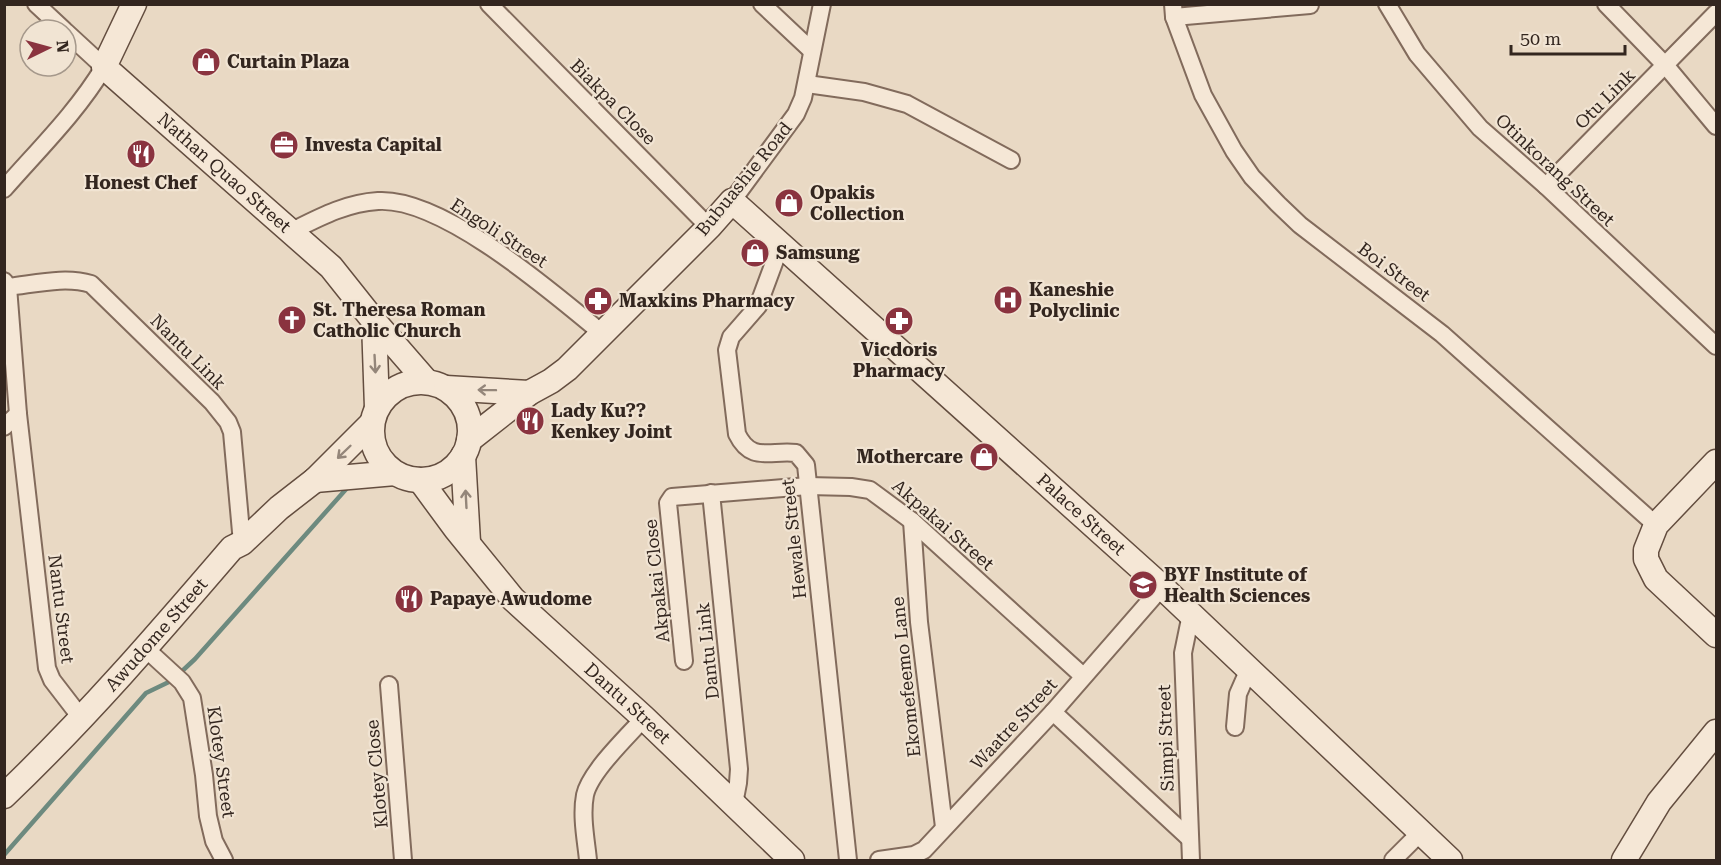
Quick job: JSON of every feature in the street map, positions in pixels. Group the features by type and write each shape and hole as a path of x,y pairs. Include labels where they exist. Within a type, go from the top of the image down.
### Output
{"street":[{"name":"Nathan Quao Street","path":"36,4 51,18"},
{"path":"4,189 91,88 104,67 134,4"},
{"name":"Biakpa Close","path":"489,4 709,227"},
{"path":"762,4 812,51"},
{"name":"Bubuashie Road","path":"466,448 529,393 567,369 709,227 732,201 796,114 807,84 822,4"},
{"name":"Otinkorang Street","path":"1387,4 1418,54 1480,128 1546,186 1716,346"},
{"path":"1606,4 1666,66 1716,126"},
{"path":"1173,11 1310,5"},
{"name":"Boi Street","path":"1173,11 1203,94 1234,151 1252,177 1300,225 1442,333 1656,525"},
{"name":"Otu Link","path":"1546,186 1666,66 1716,12"},
{"name":"Nathan Quao Street","path":"78,43 331,267 374,321 436,385"},
{"path":"807,84 864,92 907,104 1011,160"},
{"name":"Engoli Street","path":"292,231 339,208 357,204 387,201 428,211 460,228 526,272 603,334"},
{"name":"Palace Street","path":"732,201 1162,587 1450,861"},
{"name":"Hewale Street","path":"781,244 758,306 731,337 727,350 737,434 743,446 753,453 796,453 806,465 848,861"},
{"name":"Nantu Link","path":"6,284 78,280 91,284 212,402 228,422 232,432 242,543"},
{"name":"Nantu Street","path":"6,284 18,414 47,668 52,680 82,719"},
{"path":"374,321 375,415 372,437 376,451 384,464 395,473 407,478 420,480 437,477 452,469 466,448"},
{"path":"375,415 386,396 398,387 412,382 529,393"},
{"path":"436,385 457,398 470,425 466,448 468,542"},
{"path":"4,427 18,414"},
{"name":"Awudome Street","path":"4,795 82,719 146,649 232,548 242,543 279,508 315,480 375,415"},
{"path":"1716,462 1656,525 1647,542 1646,550 1646,559 1656,579 1716,635"},
{"path":"315,480 395,473"},
{"name":"Dantu Street","path":"420,480 456,530 513,599 644,718 792,861"},
{"name":"Akpakai Street","path":"672,497 808,486 870,490 912,521 1083,676"},
{"name":"Dantu Link","path":"711,494 739,769 734,804"},
{"name":"Akpakai Close","path":"672,497 668,503 684,661"},
{"name":"Ekomefeemo Lane","path":"912,521 919,622 944,827"},
{"name":"Waatre Street","path":"879,861 917,854 924,850 1053,711 1162,587"},
{"name":"Simpi Street","path":"1191,614 1183,653 1191,861"},
{"name":"Klotey Street","path":"146,649 177,676 188,690 194,707 208,816 214,841 224,861"},
{"path":"1235,727 1238,694 1249,669"},
{"name":"Klotey Close","path":"389,685 403,861"},
{"path":"1053,711 1189,838"},
{"path":"588,861 584,806 586,793 593,778 605,762 644,718"},
{"path":"1624,861 1659,802 1716,732"},
{"path":"1393,861 1420,833"}],"waterway":[{"path":"179,674 195,659 348,487"},
{"path":"4,855 146,693 173,680"}],"place":[{"name":"Curtain Plaza","path":"206,62"},
{"name":"Investa Capital","path":"284,145"},
{"name":"Honest Chef","path":"141,154"},
{"name":"Opakis Collection","path":"789,203"},
{"name":"Samsung","path":"755,253"},
{"name":"Kaneshie Polyclinic","path":"1008,300"},
{"name":"Maxkins Pharmacy","path":"598,301"},
{"name":"St. Theresa Roman Catholic Church","path":"292,320"},
{"name":"Vicdoris Pharmacy","path":"899,321"},
{"name":"Lady Ku?? Kenkey Joint","path":"530,421"},
{"name":"Mothercare","path":"984,457"},
{"name":"BYF Institute of Health Sciences","path":"1143,585"},
{"name":"Papaye Awudome","path":"409,599"}]}
